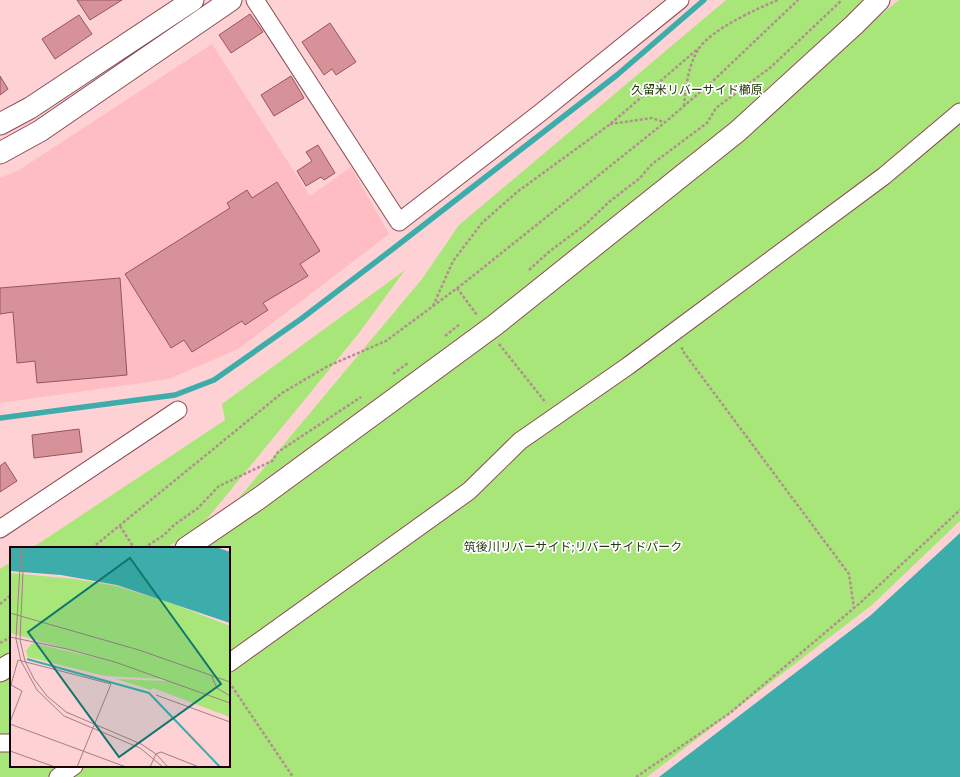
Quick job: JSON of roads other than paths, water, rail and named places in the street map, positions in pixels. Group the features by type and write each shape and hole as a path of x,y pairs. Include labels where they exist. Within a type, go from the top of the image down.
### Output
{"street":[{"path":"0,124 30,108 193,0"},
{"path":"0,152 40,131 231,0"},
{"path":"255,0 399,222 540,113 680,0"},
{"path":"187,547 258,499 482,319 738,132 879,0"},
{"path":"230,662 469,491 520,440 628,366 884,176 960,112"},
{"path":"0,529 178,410"},
{"path":"0,671 10,665"},
{"path":"0,743 10,742"},
{"path":"58,777 73,767"}],"water":[{"path":"960,533 960,777 659,777 871,615"}],"waterway":[{"path":"0,418 175,395 214,380 301,319 394,248 617,75 704,0"}],"park label":[{"name":"久留米リバーサイド櫛原","path":"697,89"},
{"name":"筑後川リバーサイド;リバーサイドパーク","path":"573,546"}]}
